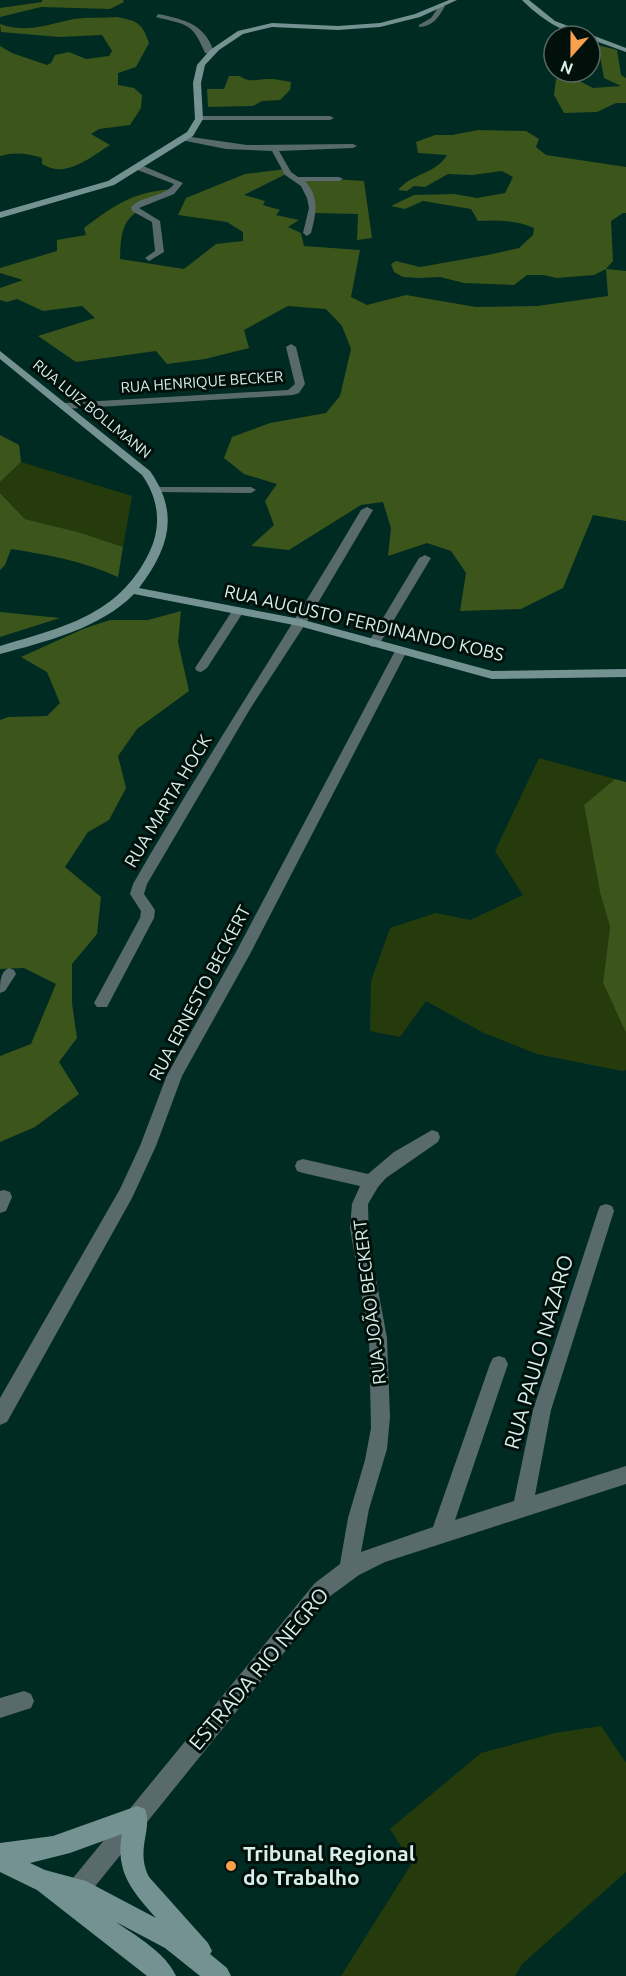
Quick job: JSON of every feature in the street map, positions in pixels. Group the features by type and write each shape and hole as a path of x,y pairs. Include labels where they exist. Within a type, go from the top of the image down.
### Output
{"main road":[{"path":"0,214 104,186 184,138 198,126 200,118 197,96 198,76 203,62 234,35 250,29 284,26 366,27 421,16 454,0"},
{"path":"525,0 558,24"},
{"path":"602,41 626,50"},
{"name":"RUA LUIZ BOLLMANN","path":"0,354 141,468 158,490 163,513 162,532 153,556 131,590 119,601 85,619 0,650"},
{"name":"RUA AUGUSTO FERDINANDO KOBS","path":"131,590 300,623 492,675 626,673"},
{"path":"0,1854 28,1854 49,1850 137,1817"},
{"path":"137,1817 130,1857 134,1872 154,1900 220,1976"},
{"path":"0,1860 173,1940 220,1976"},
{"path":"73,1895 164,1976"}],"street":[{"path":"421,26 434,19 442,6"},
{"path":"158,16 192,24 202,32 208,51 212,53"},
{"path":"200,118 330,118"},
{"path":"184,138 224,147 353,146"},
{"path":"274,148 285,169 306,187 312,202 308,233"},
{"path":"138,167 179,183 171,193 146,200 135,207 156,220 160,252 149,258"},
{"path":"296,179 339,179"},
{"name":"RUA HENRIQUE BECKER","path":"65,406 289,393 295,391 300,384 291,347"},
{"path":"158,490 251,490"},
{"path":"300,623 367,510"},
{"path":"374,643 425,558"},
{"path":"201,668 238,611"},
{"name":"RUA MARTA HOCK","path":"102,1003 147,918 148,910 137,894 140,884 244,708 300,623"},
{"name":"RUA ERNESTO BECKERT","path":"0,1416 126,1193 148,1146 175,1075 238,964 401,651"},
{"name":"RUA JOÃO BECKERT","path":"349,1568 361,1502 381,1432 378,1334 358,1216 360,1204 371,1182 396,1159 432,1137"},
{"path":"303,1166 371,1182"},
{"name":"RUA PAULO NAZARO","path":"523,1508 536,1431 606,1211"},
{"path":"440,1535 499,1364"},
{"name":"ESTRADA RIO NEGRO","path":"73,1895 322,1590 349,1568 369,1558 626,1475"},
{"path":"0,1708 24,1701"}],"green space":[{"path":"42,0 123,0 124,2 110,9 41,7 0,17 0,8 42,2"},
{"path":"117,17 138,24 149,43 136,67 118,73 118,85 134,88 142,95 141,108 130,125 99,129 91,134 110,145 86,161 69,168 51,168 42,164 42,158 31,155 0,156 0,46 12,53 47,65 51,63 55,55 69,52 86,59 109,56 112,51 102,35 59,37 1,32 0,24 29,28 74,19"},
{"path":"602,46 617,50 621,75 626,78 626,103 616,103 597,112 564,113 554,95 555,84 585,84 593,88 621,86 604,78"},
{"path":"229,76 240,76 251,80 273,79 291,82 290,90 280,100 262,101 253,106 208,107 207,89 224,89"},
{"path":"478,130 526,131 539,139 536,147 546,155 626,167 626,213 611,221 613,261 606,269 594,275 557,278 527,275 514,285 464,283 440,277 403,277 394,272 391,264 396,261 420,267 488,255 519,248 533,235 534,228 520,223 478,221 471,209 423,201 405,209 391,206 414,195 454,194 477,198 505,193 513,177 502,171 472,175 448,174 425,187 414,186 407,191 398,190 410,180 437,166 447,155 418,153 416,142 435,135 452,135"},
{"path":"285,169 288,173 244,195 265,201 263,205 280,210 276,215 299,220 288,227 301,233 304,246 360,250 351,297 367,305 406,295 476,307 537,306 608,296 606,269 626,271 626,521 593,515 563,588 521,609 460,611 466,573 451,551 427,543 388,556 391,528 383,502 361,505 289,550 251,546 274,525 265,501 277,484 244,474 224,458 232,437 270,423 326,413 340,396 351,349 342,326 326,309 288,306 244,330 249,348 205,359 167,364 156,351 76,362 38,336 95,318 82,306 43,311 17,299 7,302 0,300 0,288 23,280 0,273 0,268 57,251 57,240 86,235 84,228 117,205 149,192 176,189 137,204 139,211 128,220 123,232 120,259 184,269 216,244 243,241 243,232 227,222 178,215 186,198 245,174"},
{"path":"296,179 364,181 372,238 357,240 358,214 312,213 311,198"},
{"path":"0,435 19,445 21,462 0,482"},
{"path":"21,462 132,496 123,547 78,532 25,519 0,493 0,482"},
{"path":"0,493 25,519 78,532 123,547 118,577 79,563 11,549 5,565 0,570"},
{"path":"181,611 178,642 189,691 137,729 118,756 126,788 109,820 88,832 65,867 101,897 97,934 72,964 72,1003 77,1038 59,1062 79,1094 35,1127 0,1142 0,1056 31,1044 56,984 24,968 0,969 0,720 8,717 47,716 60,703 47,672 21,657 83,629 110,620 148,620"},
{"path":"0,612 60,618 0,637"},
{"path":"539,758 615,779 584,805 600,891 610,927 603,983 626,1033 626,1070 537,1054 484,1033 426,1001 400,1037 370,1031 371,981 390,928 436,913 470,920 523,895 495,851"},
{"path":"615,779 626,782 626,1033 603,983 610,927 600,892 584,805"},
{"path":"601,1726 626,1763 626,1872 522,1964 515,1976 341,1976 412,1863 390,1829 481,1753 555,1733"}],"place":[{"name":"Tribunal Regional do Trabalho","path":"231,1866"}]}
